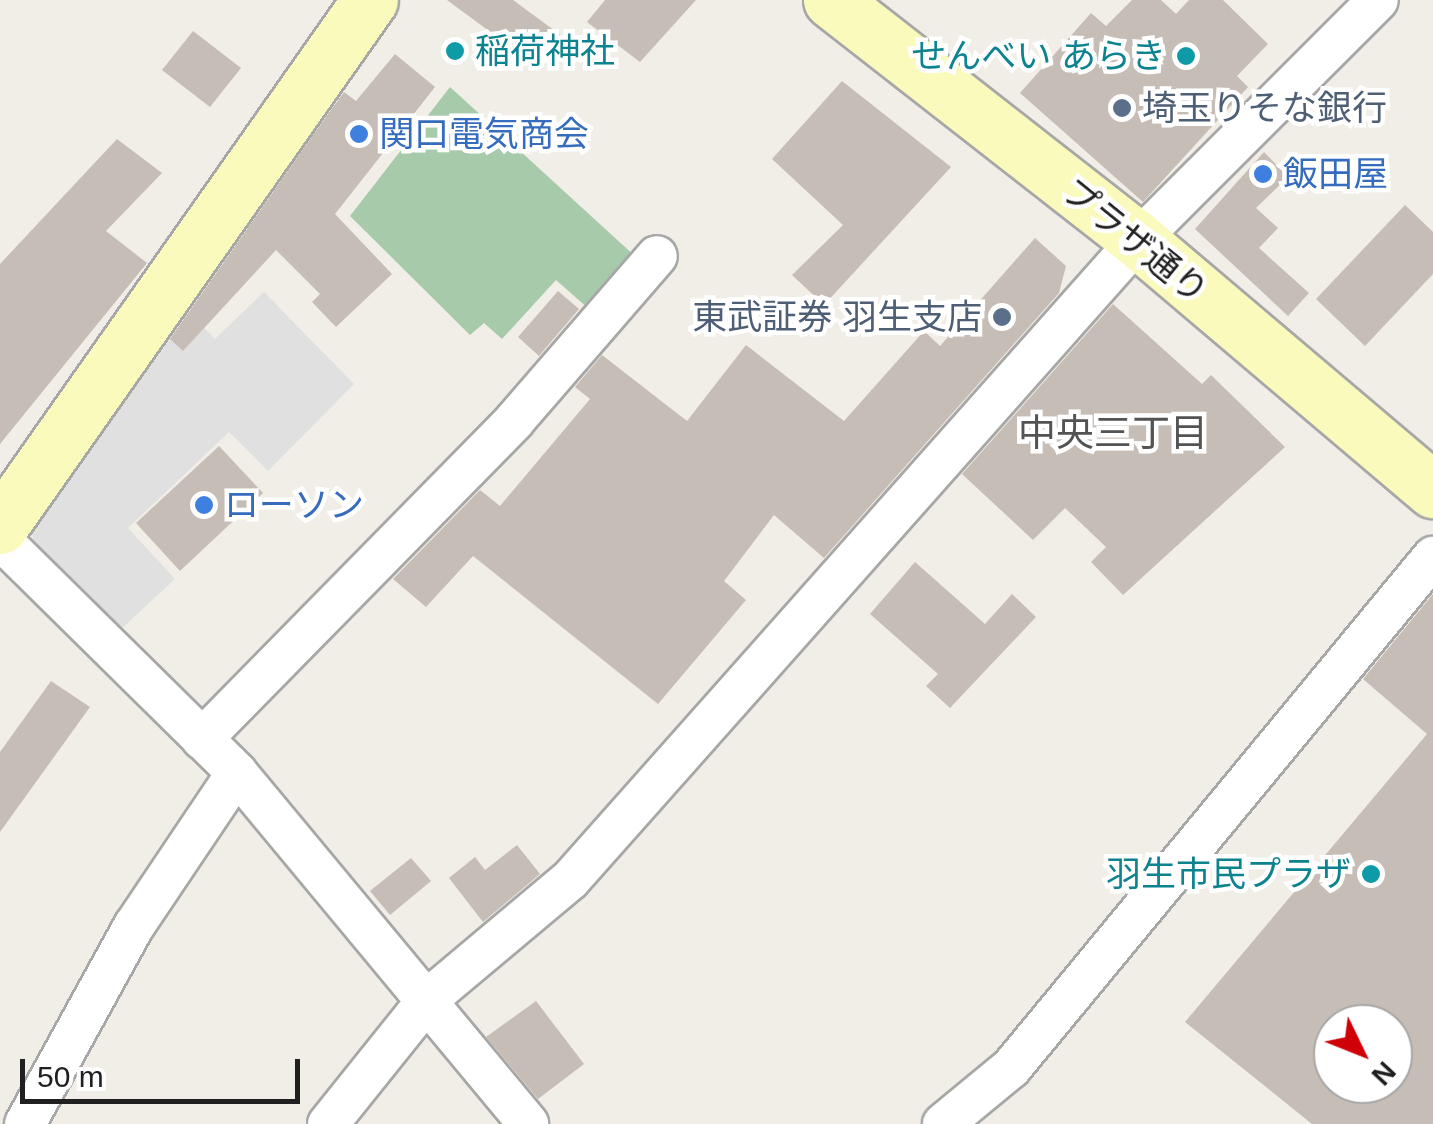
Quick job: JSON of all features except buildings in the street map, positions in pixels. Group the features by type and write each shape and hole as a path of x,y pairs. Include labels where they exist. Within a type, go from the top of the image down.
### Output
{"street":[{"path":"0,526 370,0"},
{"name":"プラザ通り","path":"831,0 1138,240 1433,490"},
{"path":"328,1124 428,999 570,880 665,780 1138,240 1378,0"},
{"path":"202,739 527,407 657,256"},
{"path":"0,539 236,773 428,999 528,1124"},
{"path":"943,1124 1011,1068 1433,557"},
{"path":"26,1124 134,926 236,773"}],"green space":[{"path":"450,87 637,258 589,309 556,280 502,339 484,323 470,335 350,216"}],"shaded area":[{"path":"264,292 354,384 268,471 229,432 128,528 175,579 117,633 35,557 32,528 189,313 215,339"}],"place":[{"name":"稲荷神社","path":"455,51"},
{"name":"せんべい あらき","path":"1186,56"},
{"name":"埼玉りそな銀行","path":"1122,108"},
{"name":"関口電気商会","path":"359,134"},
{"name":"飯田屋","path":"1263,174"},
{"name":"東武証券 羽生支店","path":"1002,317"},
{"name":"ローソン","path":"204,505"},
{"name":"羽生市民プラザ","path":"1371,874"}],"district":[{"name":"中央三丁目","path":"1113,434"}]}
